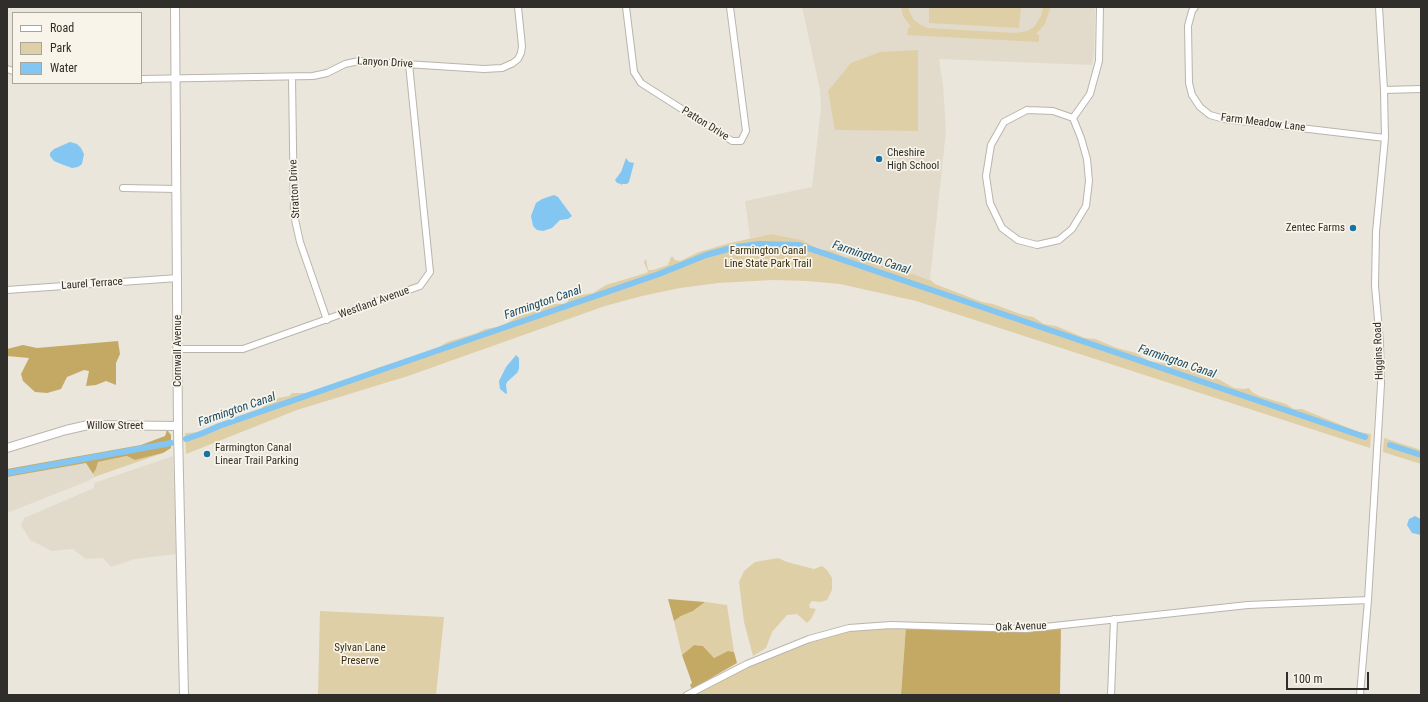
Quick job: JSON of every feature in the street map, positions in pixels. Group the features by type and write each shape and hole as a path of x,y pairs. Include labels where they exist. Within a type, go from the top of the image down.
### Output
{"street":[{"name":"Cornwall Avenue","path":"175,7 178,426 184,695"},
{"name":"Lanyon Drive","path":"142,79 320,76 345,64 359,61 502,68 518,59 521,53 522,46 518,7"},
{"name":"Patton Drive","path":"626,7 634,72 641,83 732,141 741,141 746,131 730,7"},
{"path":"1073,118 1090,94 1099,60 1100,7"},
{"name":"Farm Meadow Lane","path":"1195,7 1192,11 1188,26 1189,83 1192,95 1200,107 1210,115 1224,119 1384,138"},
{"name":"Higgins Road","path":"1360,695 1368,600 1381,384 1376,286 1376,232 1384,138 1384,90 1379,7"},
{"name":"Westland Avenue","path":"178,349 243,349 420,286 430,272 409,64"},
{"name":"Stratton Drive","path":"292,77 294,215 300,242 327,320"},
{"path":"1384,90 1421,89"},
{"path":"1027,110 1053,111 1073,118 1082,138 1087,160 1089,181 1086,206 1072,229 1059,240 1037,245 1018,240 1002,228 990,203 986,176 991,145 1004,122 1027,110"},
{"path":"123,188 177,189"},
{"name":"Laurel Terrace","path":"7,290 178,278"},
{"name":"Willow Street","path":"7,448 66,430 88,426 178,426"},
{"name":"Oak Avenue","path":"687,695 747,664 809,639 849,628 891,625 1026,629 1248,605 1368,600"},
{"path":"1111,695 1114,619"}],"shaded area":[{"name":"Cheshire High School","path":"802,7 1095,7 1094,52 1092,65 939,59 943,85 946,131 930,280 928,281 911,274 894,271 885,266 845,257 833,251 819,249 802,240 771,234 750,238 745,201 812,187 821,108 820,90"},
{"path":"118,341 120,354 116,363 116,385 106,381 96,385 86,386 89,371 84,370 67,377 61,389 47,393 35,392 23,381 21,374 29,358 7,356 7,349 23,345 37,348"},
{"path":"167,430 171,435 171,448 163,453 135,460 127,456 98,462 93,474 86,463 7,477 7,469 141,445 165,436"},
{"path":"173,456 176,554 135,559 111,567 103,558 86,559 73,549 52,551 30,540 21,525 24,518 94,488 94,483"},
{"path":"86,463 94,477 88,481 7,513 7,477"},
{"path":"668,599 705,602 693,611 674,621"},
{"path":"1061,625 1060,695 901,695 906,626 1026,629"},
{"path":"694,645 703,646 714,658 728,651 734,652 737,663 692,689 690,685 692,683 682,655"}],"green space":[{"path":"901,7 908,7 914,20 928,28 1015,33 1027,31 1034,27 1041,16 1043,7 1050,7 1050,9 1045,24 1036,34 1039,35 1039,42 907,35 908,28 911,27 903,16"},
{"path":"929,7 1021,7 1019,28 929,23"},
{"path":"918,50 918,131 835,130 828,91 851,63 880,52"},
{"name":"Farmington Canal Line State Park Trail","path":"771,234 802,240 819,249 833,251 845,257 853,257 906,274 913,274 982,302 1033,317 1044,324 1056,326 1085,338 1095,339 1117,348 1136,353 1149,361 1176,365 1220,380 1234,388 1249,388 1252,392 1259,396 1286,404 1294,409 1302,409 1359,432 1371,434 1370,448 916,301 840,284 773,280 718,283 680,288 605,306 408,376 297,410 186,454 185,433 205,432 222,422 260,409 267,404 274,402 278,398 289,396 292,393 307,393 377,368 433,351 447,342 505,324 517,316 517,311 521,314 526,314 554,304 566,304 570,297 593,293 606,285 648,272 644,262 646,259 648,270 653,270 668,265 671,257 680,261 699,252 730,243"},
{"path":"1384,438 1421,450 1421,464 1383,452"},
{"path":"163,453 94,477 93,474 98,462 128,456 135,460"},
{"path":"778,558 814,569 822,566 827,570 832,578 832,590 827,600 820,602 812,601 809,605 810,608 816,609 811,619 807,623 797,614 787,615 772,632 766,648 753,656 744,622 739,582 744,571 755,562"},
{"path":"705,602 727,605 734,652 728,651 714,658 703,646 694,645 682,655 674,621 693,611"},
{"name":"Sylvan Lane Preserve","path":"320,611 444,617 436,695 318,695"},
{"path":"906,626 901,695 687,695 747,664 809,639 849,628"}],"water":[{"path":"70,142 77,144 84,154 82,164 78,167 72,168 61,164 54,161 50,156 50,153 54,149"},
{"path":"626,158 629,162 634,163 629,182 627,184 622,184 621,186 621,184 617,183 615,180 621,172"},
{"path":"554,195 558,197 572,216 568,219 560,220 552,228 543,231 537,230 533,226 531,216 536,203 542,199"},
{"path":"516,355 519,358 519,369 517,373 507,382 506,394 500,389 499,381 506,367"},
{"path":"1415,516 1421,519 1421,535 1412,533 1407,525 1409,519"}],"waterway":[{"name":"Farmington Canal","path":"186,439 219,426 659,274 706,255 735,247 760,244 799,245 1365,437"},
{"name":"Farmington Canal","path":"7,473 171,443"},
{"name":"Farmington Canal","path":"1390,445 1421,455"}],"place":[{"name":"Cheshire High School","path":"879,159"},
{"name":"Zentec Farms","path":"1353,228"},
{"name":"Farmington Canal Linear Trail Parking","path":"207,454"}]}
